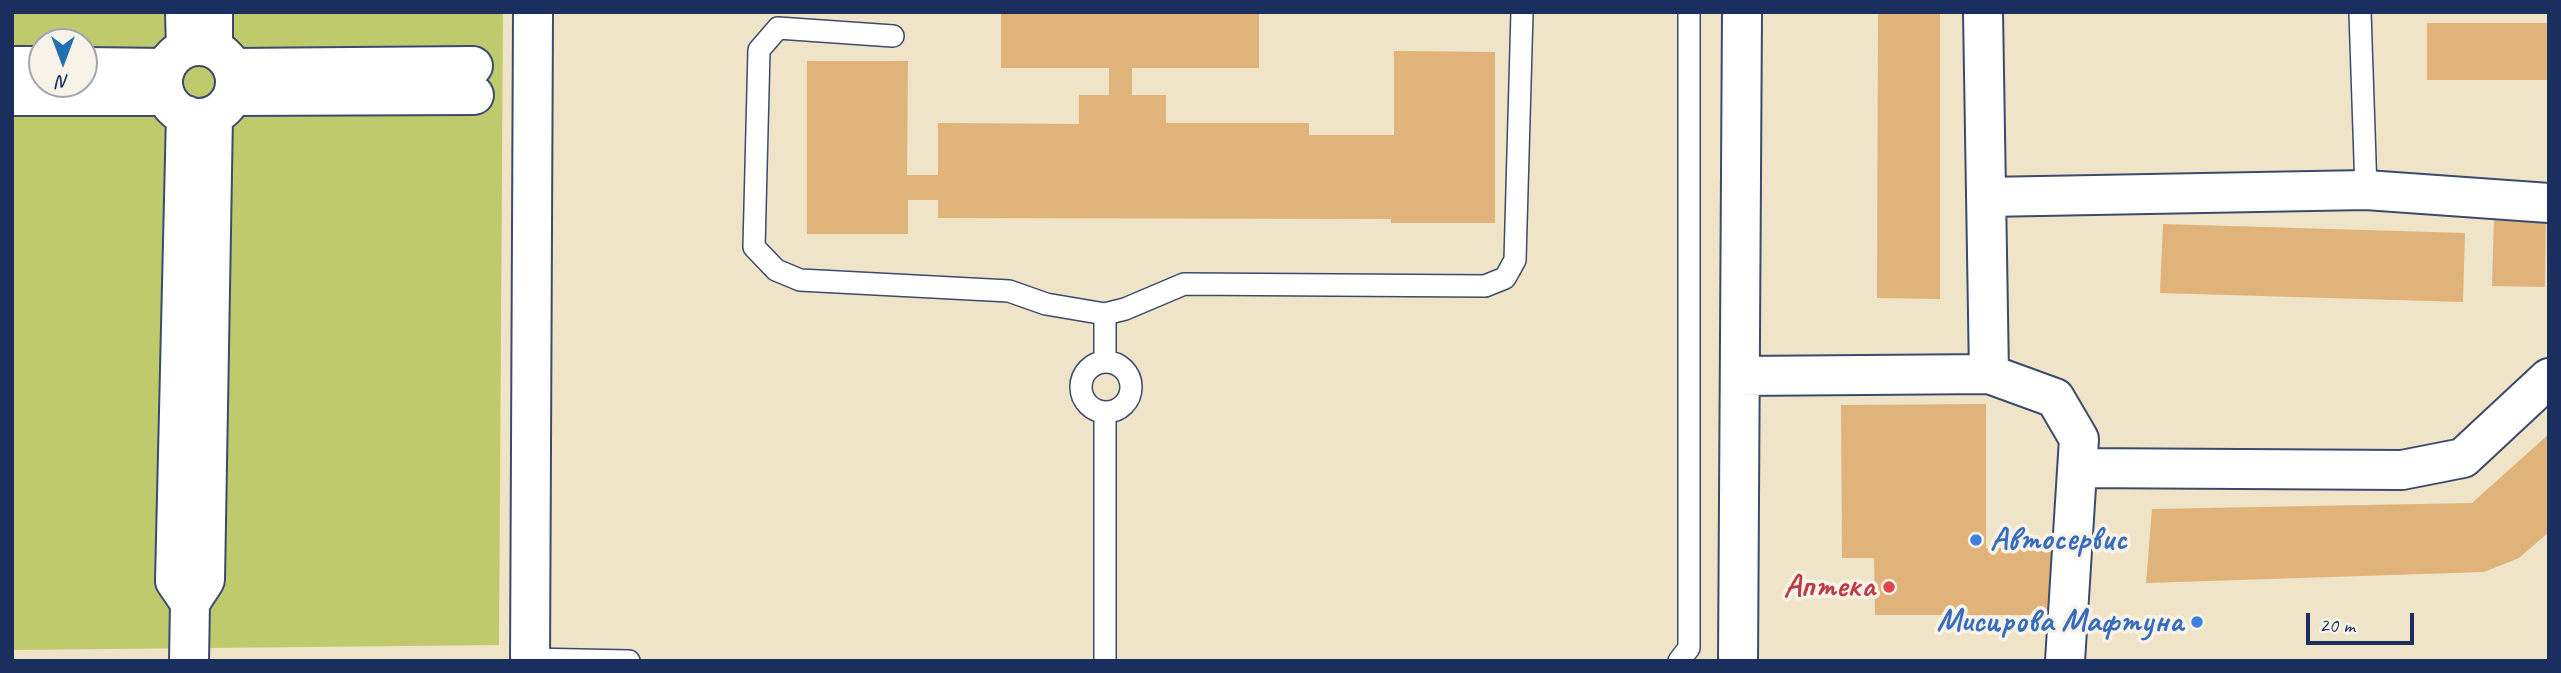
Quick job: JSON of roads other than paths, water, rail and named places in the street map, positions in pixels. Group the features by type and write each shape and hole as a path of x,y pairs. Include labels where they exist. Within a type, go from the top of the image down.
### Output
{"street":[{"path":"530,660 533,12"},
{"path":"1738,661 1742,12"},
{"path":"1983,12 1989,374"},
{"path":"98,67 199,68 473,80"},
{"path":"12,96 199,68"},
{"path":"189,661 190,603 175,581 199,68"},
{"path":"1986,197 2366,190 2549,203"},
{"path":"1740,376 1989,374 2055,398 2079,439 2065,661"},
{"path":"2078,468 2402,470 2463,458 2549,378"}],"lane":[{"path":"893,36 778,28 759,50 754,247 776,270 800,280 1009,291 1046,304 1105,314 1125,309 1184,284 1485,286 1505,278 1515,260 1522,12"},
{"path":"1679,661 1689,649 1689,12"},
{"path":"2360,12 2366,190"},
{"path":"1105,314 1105,362"},
{"path":"1105,362 1118,365 1128,374 1132,386 1129,399 1119,409 1105,413 1094,410 1084,401 1080,389 1083,375 1092,366 1105,362"},
{"path":"1105,413 1105,661"},
{"path":"530,660 629,661"}],"place":[{"name":"Автосервис","path":"1976,540"},
{"name":"Аптека","path":"1889,587"},
{"name":"Мисирова Мафтуна","path":"2197,622"}]}
